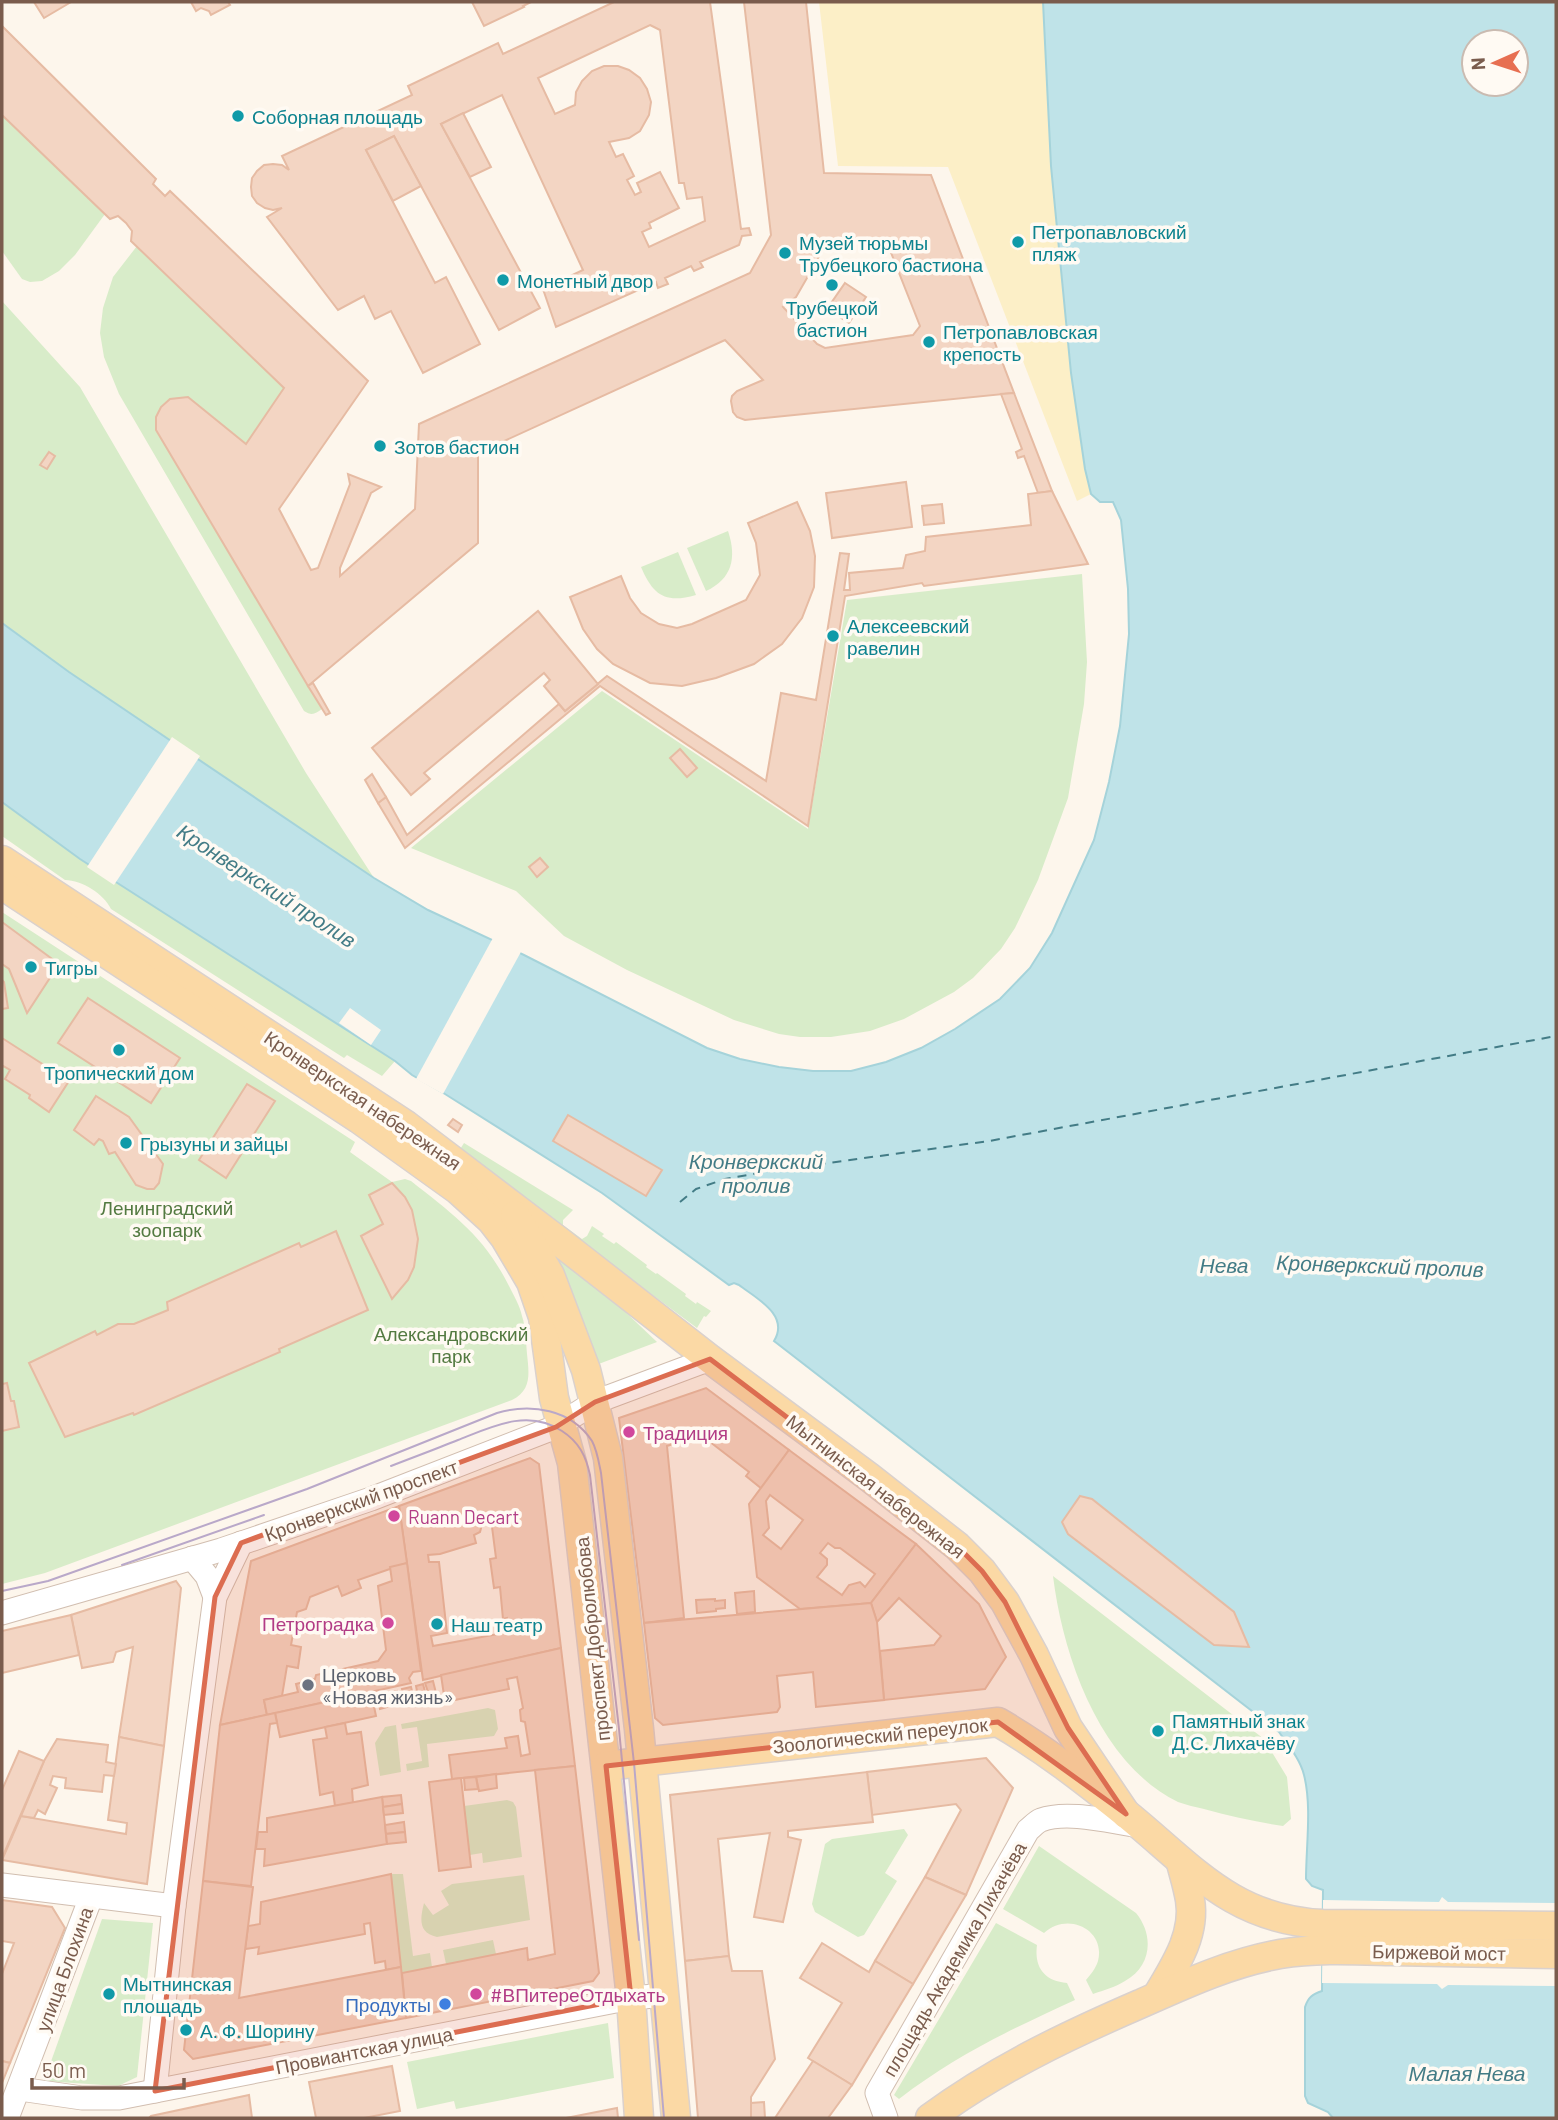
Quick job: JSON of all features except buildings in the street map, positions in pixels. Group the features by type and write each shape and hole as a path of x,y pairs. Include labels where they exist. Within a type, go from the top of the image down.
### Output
{"main road":[{"name":"Кронверкская набережная","path":"2,860 371,1101 501,1196 710,1359"},
{"name":"Кронверкская набережная","path":"2,885 359,1119 458,1190"},
{"name":"проспект Добролюбова","path":"458,1190 491,1220 531,1282 543,1317 554,1398 572,1463 631,1998 639,2118"},
{"name":"проспект Добролюбова","path":"501,1196 523,1226 550,1275 586,1370 609,1470 643,1762 676,2118"},
{"name":"Мытнинская набережная","path":"710,1359 859,1469 957,1546 982,1571 1010,1612 1034,1655 1068,1728 1133,1820"},
{"name":"Зоологический переулок","path":"606,1766 998,1722 1033,1742 1133,1820"},
{"path":"1133,1820 1214,1888 1271,1916 1300,1923 1323,1937"},
{"path":"1157,1996 1182,1951 1189,1928 1191,1901 1181,1863"},
{"name":"Биржевой мост","path":"1323,1937 1556,1926"},
{"path":"930,2118 986,2080 1046,2047 1217,1970 1281,1954 1323,1937"},
{"name":"Биржевой мост","path":"1323,1937 1556,1954"}],"street":[{"name":"Кронверкский проспект","path":"2,1613 242,1543 371,1499 561,1425 595,1402 710,1359"},
{"path":"155,2091 174,1906 215,1597 242,1543"},
{"path":"192,1558 206,1576 215,1597"},
{"name":"площадь Академика Лихачёва","path":"886,2118 877,2093 1028,1830 1040,1821 1061,1817 1133,1820"},
{"path":"2,1885 91,1898"},
{"name":"улица Блохина","path":"7,2118 91,1898 174,1906"},
{"name":"Провиантская улица","path":"20,2089 82,2098 119,2108 155,2091 631,1998 666,1995"}],"highlighted area":[{"path":"710,1359 957,1546 982,1571 1005,1602 1068,1728 1126,1814 998,1722 606,1766 631,1998 155,2091 215,1597 241,1543 556,1427 595,1402"}],"green space":[{"path":"2,115 105,214 75,255 59,271 42,281 30,282 22,279 2,251"},
{"path":"137,246 284,388 246,444 188,397 173,399 163,405 156,430 322,709 315,713 304,711 119,394 104,357 100,333 103,308 113,277"},
{"path":"2,301 80,387 306,773 374,878 69,672 2,623"},
{"path":"728,531 732,550 730,567 722,580 706,591 687,548"},
{"path":"678,552 696,595 676,598 661,595 650,584 641,567"},
{"path":"1082,574 1087,662 1084,704 1068,798 1038,880 1015,928 1001,949 973,978 954,992 904,1019 870,1031 831,1037 779,1034 734,1020 627,970 564,936 516,891 411,848 602,691 808,829 847,600"},
{"path":"2,802 80,859 395,1061 382,1076 347,1055 344,1058 111,909 92,889 78,882 65,880 2,836"},
{"name":"Ленинградский зоопарк","path":"2,912 355,1142 350,1152 392,1182 405,1179 411,1181 454,1216 489,1253 520,1308 528,1368 528,1380 523,1391 512,1400 45,1573 2,1584"},
{"path":"464,1143 573,1210 563,1220 563,1225 582,1239 587,1236 592,1226 696,1304 697,1302 711,1311 704,1316 697,1328 459,1151"},
{"path":"559,1249 657,1342 596,1365 555,1252"},
{"path":"1053,1576 1264,1739 1287,1777 1291,1819 1283,1826 1178,1802 1151,1785 1127,1762 1107,1735 1076,1673 1058,1607"},
{"path":"488,1708 495,1710 498,1729 494,1736 427,1744 429,1767 407,1771 406,1764 422,1761 417,1727 402,1729 401,1724"},
{"path":"396,1725 401,1772 380,1776 375,1743 385,1727"},
{"path":"507,1800 513,1802 516,1807 522,1857 483,1863 482,1853 470,1855 464,1806"},
{"path":"904,1829 908,1835 885,1873 897,1881 864,1935 858,1937 815,1912 812,1904 825,1844 832,1839"},
{"path":"1039,1846 1136,1913 1148,1940 1145,1959 1134,1975 1114,1987 1093,1994 1086,1980 1097,1964 1099,1950 1091,1933 1074,1924 1064,1924 1044,1933 1003,1909"},
{"path":"391,1874 403,1874 413,1956 430,1953 432,1967 402,1973"},
{"path":"524,1875 530,1920 437,1937 423,1929 421,1920 424,1903 433,1915 449,1905 441,1891 452,1884"},
{"path":"102,1919 153,1923 137,2077 118,2086 44,2081"},
{"path":"996,1923 1037,1945 1037,1960 1042,1972 1052,1979 1067,1983 1075,2000 963,2056 899,2099 894,2095"},
{"path":"493,1940 496,1954 446,1964 443,1950"},
{"path":"608,2023 614,2078 456,2109 454,2101 417,2109 407,2062"}],"sand":[{"name":"Петропавловский пляж","path":"819,2 1043,2 1051,166 1071,373 1091,494 1077,501 948,167 838,166"}],"water":[{"name":"Нева","path":"1043,2 1556,2 1556,2118 1333,2118 1328,2112 1308,2103 1305,2096 1305,2007 1311,1997 1322,1991 1323,1890 1312,1886 1306,1879 1308,1813 1304,1775 1300,1763 1279,1732 774,1341 778,1323 774,1315 739,1285 729,1285 602,1193 412,1075 395,1061 80,859 2,802 2,623 69,672 374,878 428,910 524,955 707,1048 740,1059 779,1067 813,1071 851,1071 886,1062 921,1048 1000,999 1030,968 1052,933 1094,840 1109,782 1120,726 1129,634 1128,589 1121,520 1113,502 1100,502 1091,494 1071,373 1051,166"}],"pier":[{"path":"172,737 200,756 114,885 87,867"},
{"path":"494,936 522,950 443,1094 416,1079"},
{"path":"350,1008 381,1030 371,1045 339,1023"},
{"path":"1442,1897 1448,1902 1556,1903 1556,1986 1448,1985 1442,1989 1437,1984 1322,1983 1323,1900 1439,1902"}],"ferry route":[{"path":"680,1202 696,1189 725,1179 989,1141 1556,1036"}],"tram line":[{"path":"2,1591 48,1581 307,1489 497,1413 536,1409 562,1415 573,1422 592,1441 601,1473 634,1763 664,2118"},
{"path":"391,1466 496,1425 523,1420 549,1424 562,1431 573,1440 584,1456 590,1475 619,1729 639,1940"},
{"path":"122,1565 264,1515"}],"place":[{"name":"Соборная площадь","path":"238,116"},
{"name":"Петропавловский пляж","path":"1018,242"},
{"name":"Музей тюрьмы Трубецкого бастиона","path":"785,253"},
{"name":"Монетный двор","path":"503,280"},
{"name":"Трубецкой бастион","path":"832,285"},
{"name":"Петропавловская крепость","path":"929,342"},
{"name":"Зотов бастион","path":"380,446"},
{"name":"Алексеевский равелин","path":"833,636"},
{"name":"Тигры","path":"31,967"},
{"name":"Тропический дом","path":"119,1050"},
{"name":"Грызуны и зайцы","path":"126,1143"},
{"name":"Традиция","path":"629,1432"},
{"name":"Ruann Decart","path":"394,1516"},
{"name":"Петроградка","path":"388,1623"},
{"name":"Наш театр","path":"437,1624"},
{"name":"Церковь «Новая жизнь»","path":"308,1685"},
{"name":"Памятный знак Д.С. Лихачёву","path":"1158,1731"},
{"name":"Мытнинская площадь","path":"109,1994"},
{"name":"#ВПитереОтдыхать","path":"476,1994"},
{"name":"Продукты","path":"445,2004"},
{"name":"А. Ф. Шорину","path":"186,2030"}],"water label":[{"name":"Кронверкский пролив","path":"267,885"},
{"name":"Кронверкский пролив","path":"756,1172"},
{"name":"Кронверкский пролив","path":"1380,1265"},
{"name":"Малая Нева","path":"1467,2072"}],"park label":[{"name":"Александровский парк","path":"451,1344"}]}
